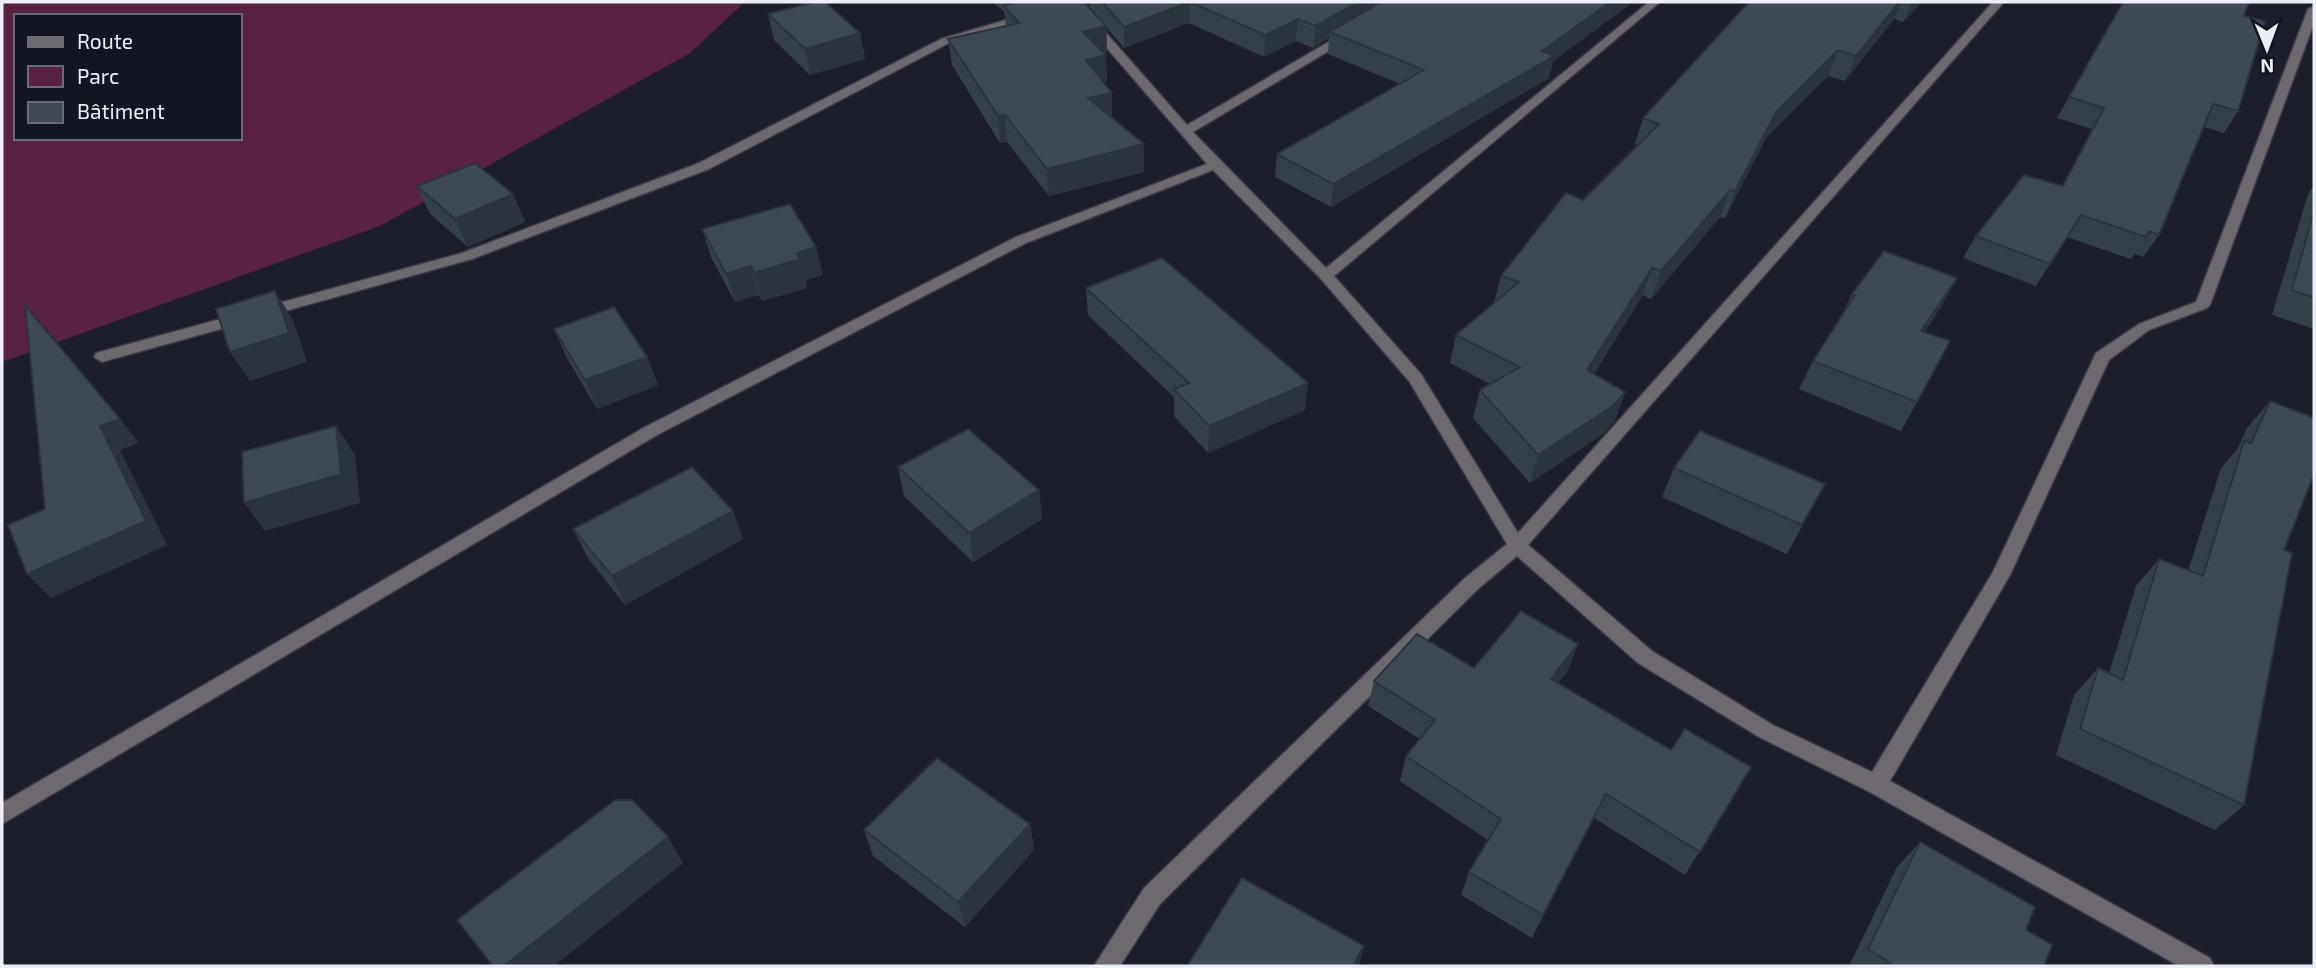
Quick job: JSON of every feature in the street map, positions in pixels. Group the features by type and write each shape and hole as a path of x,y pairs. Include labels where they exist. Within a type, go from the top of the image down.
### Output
{"street":[{"path":"1326,276 1655,2"},
{"path":"1106,966 1152,896 1472,583 1517,546 1999,2"},
{"path":"1071,3 1214,165 1326,276 1415,378 1517,546 1645,657 1766,731 1876,784 2202,966"},
{"path":"1876,784 2001,575 2102,357 2144,327 2202,305 2314,9"},
{"path":"102,357 467,256 704,166 945,41 1035,14"},
{"path":"1185,131 1360,27"},
{"path":"2,814 651,431 1021,240 1214,165"}],"green space":[{"path":"2,2 745,2 690,53 380,226 2,362"}],"building":[{"path":"814,2 825,2 860,33 805,49 768,14"},
{"path":"1017,2 1084,2 1106,26 1083,32 1106,55 1086,60 1112,93 1088,98 1144,144 1047,169 1005,115 998,116 948,39 1019,23 1004,6"},
{"path":"1102,2 1189,2 1124,27"},
{"path":"1190,2 1358,2 1315,26 1298,19 1265,35"},
{"path":"1381,2 1610,2 1542,51 1554,56 1333,184 1277,154 1424,70 1330,32"},
{"path":"1749,2 1899,2 1856,56 1838,50 1776,112 1735,191 1730,190 1661,271 1652,268 1587,370 1625,392 1613,406 1538,455 1480,390 1520,367 1456,335 1519,282 1501,276 1566,193 1583,200 1659,124 1643,118"},
{"path":"2123,2 2249,2 2244,16 2265,21 2238,111 2213,104 2159,235 2149,231 2146,237 2081,215 2050,264 1976,236 2024,175 2063,186 2104,108 2069,97"},
{"path":"475,163 513,194 455,219 417,186"},
{"path":"790,204 816,247 797,253 800,259 754,273 751,266 726,274 702,229"},
{"path":"2314,211 2314,298 2292,290"},
{"path":"1884,251 1957,278 1921,331 1950,341 1917,402 1813,361 1855,295 1852,294"},
{"path":"1162,258 1308,383 1209,426 1174,389 1189,383 1086,288"},
{"path":"275,291 289,333 230,352 216,309"},
{"path":"25,305 120,419 100,426 146,521 27,574 8,525 45,509"},
{"path":"614,307 647,357 585,380 554,329"},
{"path":"2270,401 2314,418 2314,474 2284,550 2292,553 2244,805 2080,729 2098,668 2123,680 2159,559 2203,576 2244,441 2251,443"},
{"path":"336,426 341,474 244,503 242,452"},
{"path":"968,429 1039,490 969,533 898,467"},
{"path":"1700,431 1825,484 1802,525 1674,468"},
{"path":"692,467 733,511 612,576 573,529"},
{"path":"1521,611 1578,644 1551,679 1671,750 1685,729 1751,767 1700,852 1606,794 1543,915 1469,872 1501,819 1406,756 1435,720 1374,681 1417,634 1474,668"},
{"path":"937,758 1030,824 958,902 864,830"},
{"path":"615,800 632,800 668,837 504,966 493,966 457,920"},
{"path":"1920,842 2035,907 2026,930 2052,945 2044,966 1895,966 1868,949"},
{"path":"1242,878 1364,946 1353,966 1187,966"}]}
